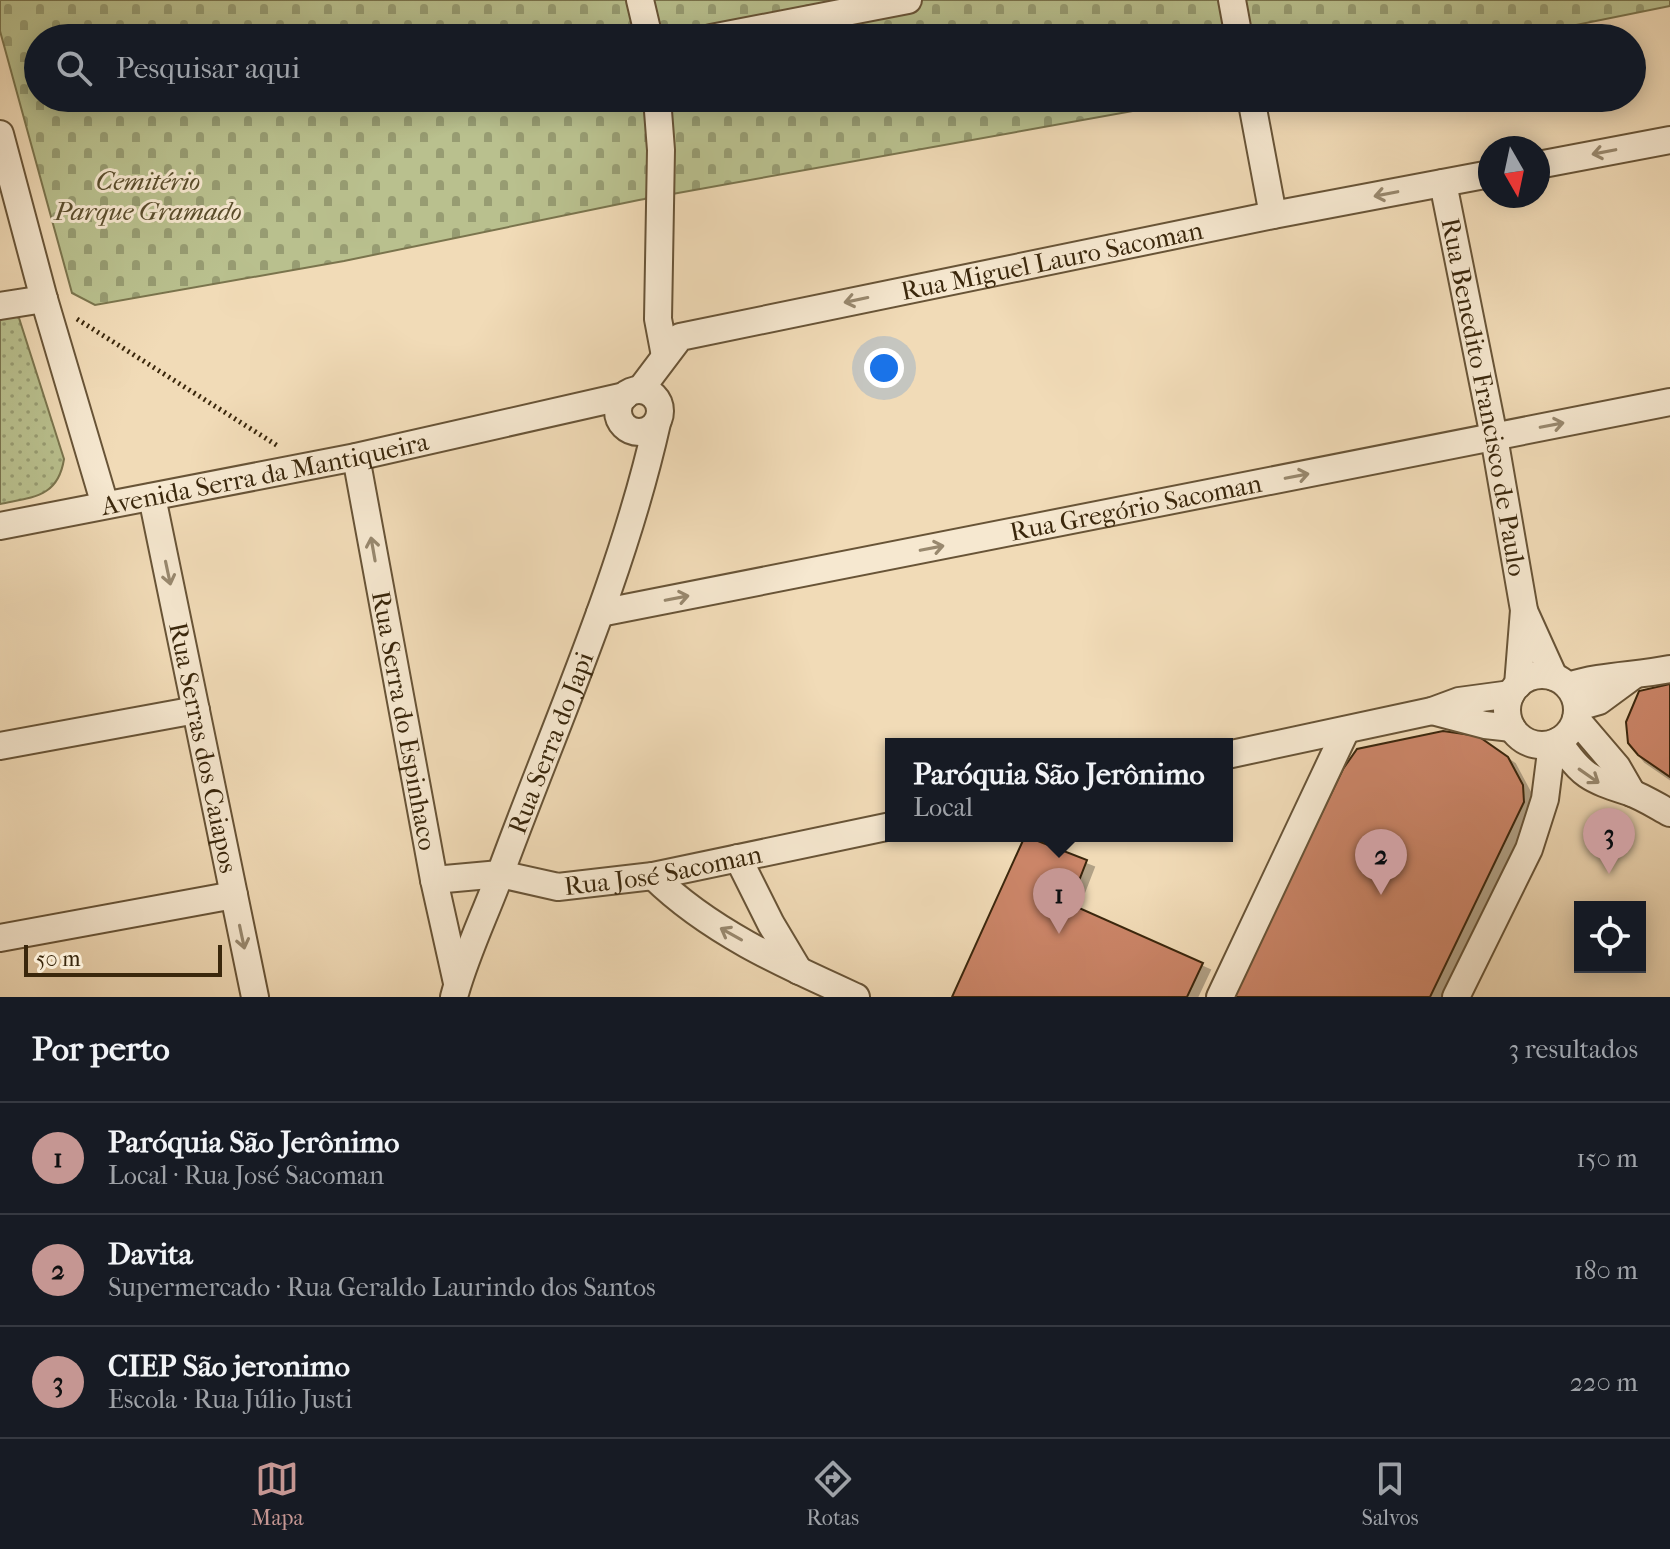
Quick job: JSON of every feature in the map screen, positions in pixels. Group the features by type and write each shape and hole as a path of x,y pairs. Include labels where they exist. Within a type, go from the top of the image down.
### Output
{"street":[{"path":"640,0 646,24"},
{"path":"784,24 908,0"},
{"path":"1232,0 1236,24"},
{"path":"658,112 661,150 658,319 665,356"},
{"path":"1254,112 1273,215"},
{"path":"0,134 44,299 105,505"},
{"path":"1550,163 1670,140"},
{"name":"Rua Miguel Lauro Sacoman","path":"632,393 680,337 1273,215 1478,176"},
{"name":"Rua Benedito Francisco de Paulo","path":"1443,183 1494,437 1524,610 1514,690"},
{"path":"0,306 44,299"},
{"path":"625,428 648,431 657,423 660,413 657,400 647,392 632,393 617,411 643,485"},
{"name":"Avenida Serra da Mantiqueira","path":"0,526 356,457 632,393"},
{"name":"Rua Gregório Sacoman","path":"600,613 1670,402"},
{"name":"Avenida Serra da Mantiqueira","path":"530,419 625,428"},
{"name":"Rua Serra do Japi","path":"456,990 510,841 600,613 643,485 657,423"},
{"name":"Rua Serra do Espinhaco","path":"356,457 456,990"},
{"name":"Rua Serras dos Caiapos","path":"152,497 255,997"},
{"name":"Rua Benedito Francisco de Paulo","path":"1524,610 1569,697 1632,793"},
{"path":"1569,697 1572,728 1555,742 1529,743 1512,728 1507,705 1514,690 1528,678 1541,675 1569,697 1599,701 1633,676 1670,669"},
{"path":"1233,754 1514,690"},
{"path":"0,746 196,710"},
{"path":"1432,711 1485,725 1512,728"},
{"path":"1220,997 1346,730"},
{"path":"1555,742 1583,773 1605,786 1632,793 1670,813"},
{"path":"1456,997 1529,849 1545,799 1555,742"},
{"name":"Rua José Sacoman","path":"434,880 500,874 558,887 653,876 885,827"},
{"path":"738,858 799,971"},
{"path":"653,876 676,899 709,922 799,971 856,997"},
{"path":"0,938 234,895"}],"path":[{"path":"44,299 309,466"}],"green space":[{"name":"Cemitério Parque Gramado","path":"0,0 1670,0 1670,6 1581,24 24,24 24,112 1127,112 639,200 344,261 95,305 72,293 0,31"},
{"path":"0,309 19,318 64,459 61,472 50,489 33,497 0,504"}],"building":[{"path":"1670,684 1670,777 1638,755 1628,743 1626,722 1639,691"},
{"path":"1443,731 1478,736 1508,757 1523,785 1524,802 1430,997 1233,997 1343,769 1357,749"},
{"path":"1022,842 1040,842 1087,860 1070,904 1203,963 1187,997 952,997"}],"place":[{"name":"CIEP São jeronimo","path":"1609,874"},
{"name":"Davita","path":"1381,895"},
{"name":"Paróquia São Jerônimo","path":"1059,934"}]}
